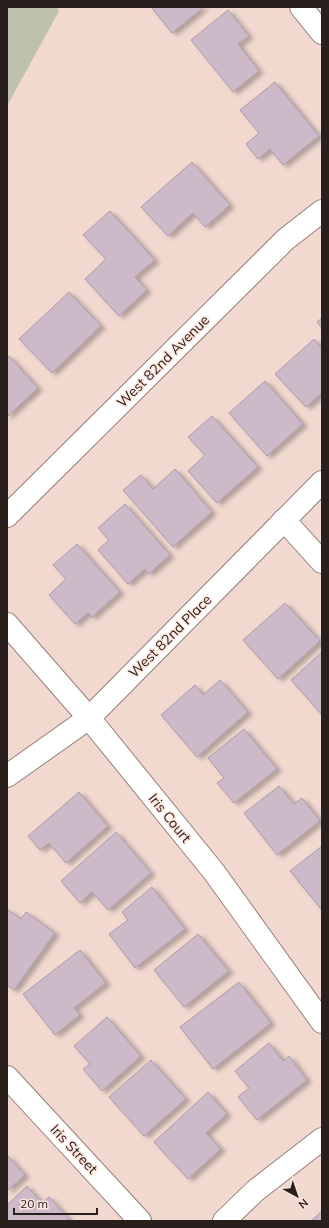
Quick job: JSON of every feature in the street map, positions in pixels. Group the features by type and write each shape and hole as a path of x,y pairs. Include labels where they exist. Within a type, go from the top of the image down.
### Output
{"street":[{"path":"301,7 322,33"},
{"name":"West 82nd Avenue","path":"7,516 286,239 322,211"},
{"name":"West 82nd Place","path":"7,776 89,718 322,482"},
{"path":"284,520 322,562"},
{"name":"Iris Court","path":"7,624 89,718 214,872 322,1022"},
{"name":"Iris Street","path":"7,1077 140,1221"},
{"path":"224,1221 255,1191 322,1139"}],"green space":[{"path":"7,7 56,7 59,11 7,106"}],"building":[{"path":"151,7 204,7 172,33"},
{"path":"228,10 249,36 238,44 259,71 233,92 191,40"},
{"path":"275,82 319,136 283,165 270,149 258,159 246,144 259,133 240,110"},
{"path":"192,162 230,205 205,227 193,213 168,236 141,207"},
{"path":"110,211 155,260 135,277 147,290 119,316 85,279 106,259 83,235"},
{"path":"69,292 101,326 52,373 19,339"},
{"path":"322,318 322,328 317,322"},
{"path":"314,339 322,349 322,393 306,407 275,374"},
{"path":"9,356 38,388 7,417 7,357"},
{"path":"265,381 303,424 267,456 229,413"},
{"path":"212,416 258,467 217,503 188,471 205,455 188,437"},
{"path":"175,469 212,512 173,547 123,490 141,475 153,489"},
{"path":"125,504 170,555 149,574 145,569 128,584 98,550 109,540 98,528"},
{"path":"77,544 120,592 92,617 88,613 75,624 49,595 66,579 53,565"},
{"path":"285,603 320,641 278,679 243,640"},
{"path":"322,652 322,715 291,680"},
{"path":"220,680 248,712 197,757 161,715 195,685 203,695"},
{"path":"244,729 277,769 234,803 217,783 224,778 208,758"},
{"path":"279,786 294,804 302,798 320,821 277,855 244,813"},
{"path":"79,792 108,826 66,863 49,843 40,850 28,836"},
{"path":"116,832 151,873 108,910 92,892 80,903 61,881"},
{"path":"322,846 322,908 321,909 290,871"},
{"path":"152,887 185,929 135,968 109,934 128,920 122,912"},
{"path":"7,909 21,919 26,912 55,933 14,990 7,985"},
{"path":"198,934 229,971 184,1007 154,970"},
{"path":"80,950 106,983 74,1008 80,1015 55,1035 23,994"},
{"path":"239,982 271,1023 213,1069 180,1027"},
{"path":"107,1017 141,1056 102,1091 83,1069 90,1064 74,1046"},
{"path":"269,1043 283,1061 289,1056 307,1080 257,1120 238,1097 249,1088 235,1071"},
{"path":"151,1060 186,1099 144,1136 109,1097"},
{"path":"208,1092 227,1114 206,1133 221,1149 188,1179 154,1142"},
{"path":"7,1155 25,1175 7,1191"},
{"path":"27,1186 42,1203 49,1197 69,1219 66,1221 7,1221 7,1205"},
{"path":"322,1211 322,1221 311,1221"}]}
